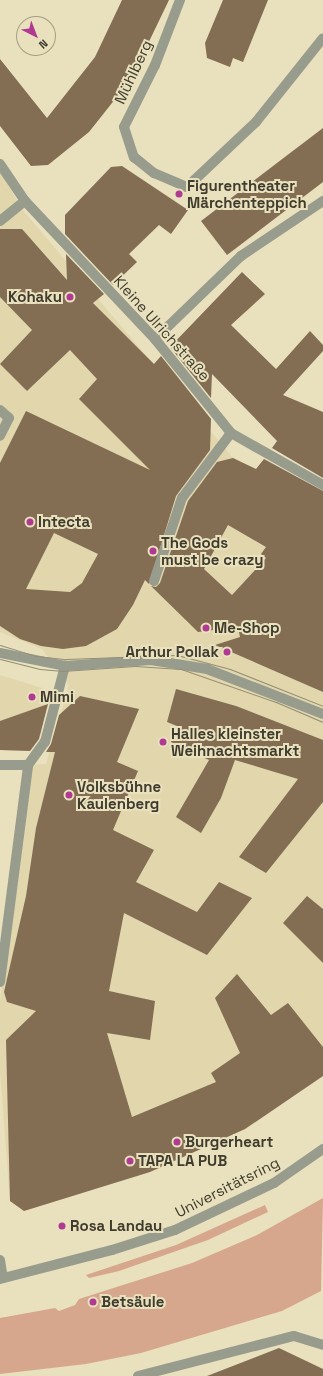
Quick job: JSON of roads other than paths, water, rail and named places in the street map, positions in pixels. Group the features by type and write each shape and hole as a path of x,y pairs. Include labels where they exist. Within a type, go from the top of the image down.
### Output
{"street":[{"name":"Mühlberg","path":"180,0 154,64 124,127 134,157 154,173 187,187 256,122 323,38"},
{"name":"Kleine Ulrichstraße","path":"0,164 25,201 155,340 231,433 323,485"},
{"path":"0,220 25,201"},
{"path":"155,340 241,256 323,202"},
{"path":"0,410 9,418 0,436"},
{"path":"154,580 182,498 231,433"},
{"path":"0,653 65,666 151,660 207,669 323,714"},
{"path":"0,982 28,765 45,742 65,666"},
{"path":"0,765 28,765"},
{"name":"Universitätsring","path":"1,1278 112,1250 175,1230 274,1183 323,1149"},
{"path":"0,1260 1,1278"},
{"path":"138,1376 294,1336 323,1345"}],"tram line":[{"path":"0,645 36,656 66,659 177,655 230,669 323,706"},
{"path":"0,659 40,669 63,671 135,666 181,669 276,702 323,722"}],"place":[{"name":"Figurentheater Märchenteppich","path":"179,194"},
{"name":"Kohaku","path":"70,297"},
{"name":"Intecta","path":"30,522"},
{"name":"The Gods must be crazy","path":"153,551"},
{"name":"Me-Shop","path":"206,628"},
{"name":"Arthur Pollak","path":"227,652"},
{"name":"Mimi","path":"32,697"},
{"name":"Halles kleinster Weihnachtsmarkt","path":"163,742"},
{"name":"Volksbühne Kaulenberg","path":"69,795"},
{"name":"Burgerheart","path":"177,1142"},
{"name":"TAPA LA PUB","path":"130,1161"},
{"name":"Rosa Landau","path":"62,1226"},
{"name":"Betsäule","path":"93,1302"}]}
